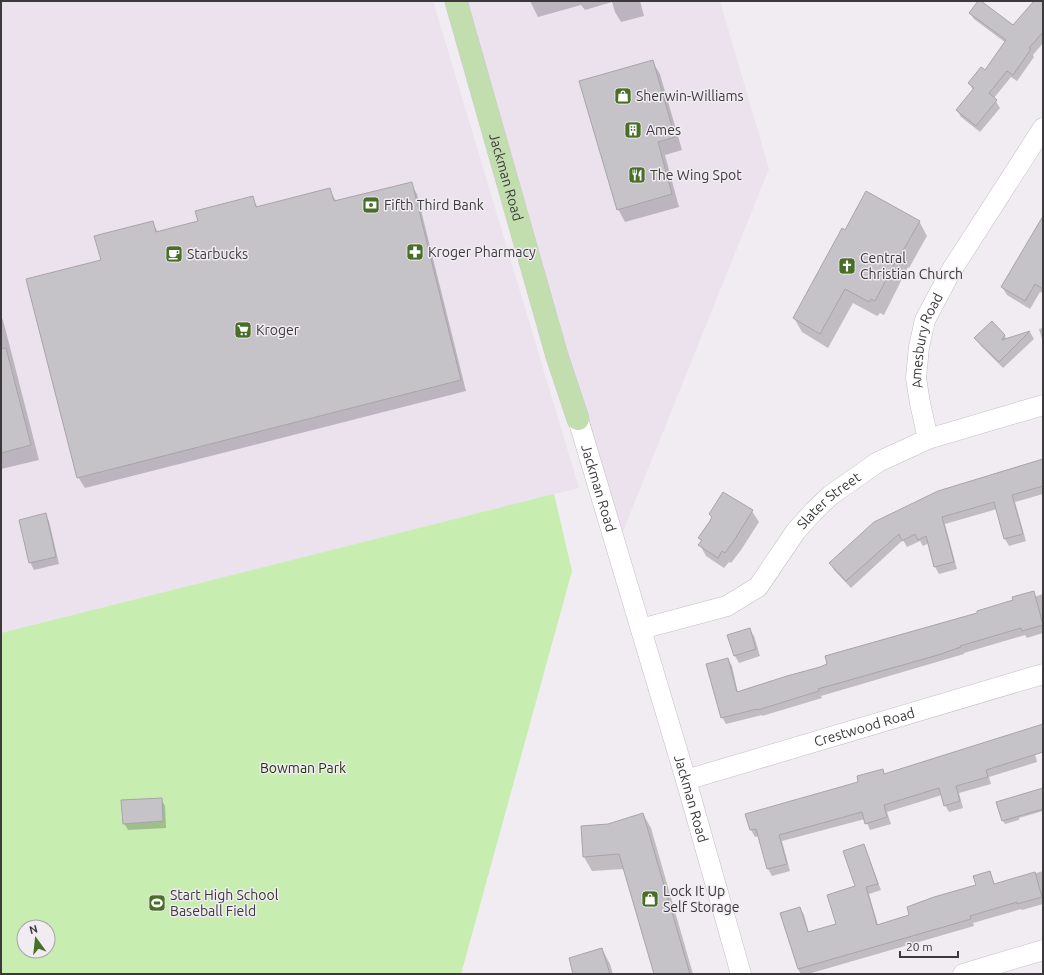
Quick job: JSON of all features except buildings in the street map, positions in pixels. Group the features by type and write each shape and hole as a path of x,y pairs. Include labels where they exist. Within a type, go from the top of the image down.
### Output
{"main road":[{"name":"Jackman Road","path":"456,1 557,356 578,419"}],"street":[{"name":"Amesbury Road","path":"928,439 916,378 919,347 925,320 951,270 1043,128"},
{"name":"Slater Street","path":"641,629 727,606 758,587 796,531 831,495 878,462 928,439 1043,406"},
{"name":"Jackman Road","path":"578,419 686,780 741,974"},
{"name":"Crestwood Road","path":"686,780 1043,674"},
{"path":"963,974 1043,950"}],"shaded area":[{"path":"1,1 433,1 579,488 1,633"},
{"path":"456,1 720,1 769,169 617,546"}],"green space":[{"name":"Bowman Park","path":"554,494 572,571 461,974 1,974 1,633"}],"place":[{"name":"Sherwin-Williams","path":"623,96"},
{"name":"Ames","path":"633,130"},
{"name":"The Wing Spot","path":"637,175"},
{"name":"Fifth Third Bank","path":"371,205"},
{"name":"Kroger Pharmacy","path":"415,252"},
{"name":"Starbucks","path":"174,254"},
{"name":"Central Christian Church","path":"847,266"},
{"name":"Kroger","path":"243,330"},
{"name":"Lock It Up Self Storage","path":"650,899"},
{"name":"Start High School Baseball Field","path":"157,903"}]}
